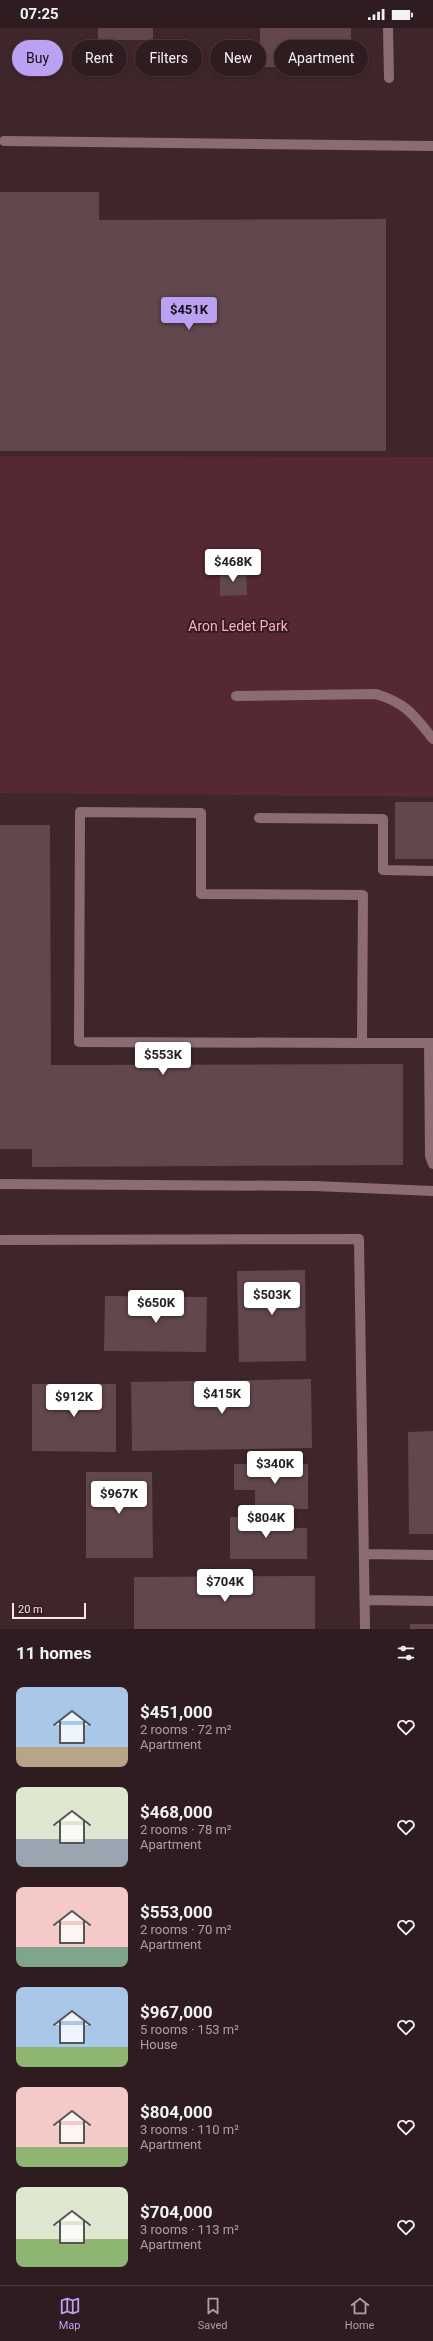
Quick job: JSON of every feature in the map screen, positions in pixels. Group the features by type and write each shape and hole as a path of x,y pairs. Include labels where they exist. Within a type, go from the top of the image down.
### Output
{"lane":[{"path":"388,28 389,78"},
{"path":"4,141 433,146"},
{"path":"236,696 376,694 395,700 413,715 433,739"},
{"path":"362,1043 363,895 201,894 201,813 80,812 79,1042 362,1043 431,1043 430,1156 433,1164"},
{"path":"259,818 383,819 383,870 433,871"},
{"path":"0,1184 315,1186 433,1191"},
{"path":"0,1240 359,1239 365,1629"},
{"path":"364,1554 433,1555"},
{"path":"365,1600 433,1601"}],"green space":[{"name":"Aron Ledet Park","path":"0,456 433,457 433,797 0,793"}],"building":[{"path":"98,28 153,28 153,40 98,40"},
{"path":"260,28 351,28 351,40 274,40 274,67 266,67 266,40 260,40"},
{"path":"0,192 99,192 99,220 386,219 386,451 0,451"},
{"path":"246,569 247,595 220,596 220,570"},
{"path":"395,802 433,802 433,859 395,859"},
{"path":"0,825 50,825 51,1065 403,1064 403,1165 32,1167 32,1149 0,1149"},
{"path":"305,1270 306,1361 239,1362 237,1271"},
{"path":"105,1296 207,1297 206,1352 104,1351"},
{"path":"311,1379 312,1448 132,1451 131,1382"},
{"path":"32,1384 116,1384 116,1452 32,1451"},
{"path":"433,1431 433,1534 409,1534 408,1432"},
{"path":"234,1464 308,1464 308,1509 255,1509 255,1490 234,1490"},
{"path":"86,1472 152,1472 153,1558 86,1558"},
{"path":"230,1517 283,1517 283,1528 307,1528 307,1559 230,1559"},
{"path":"315,1576 315,1629 134,1629 134,1577"},
{"path":"410,1624 433,1624 433,1629 410,1629"}]}
